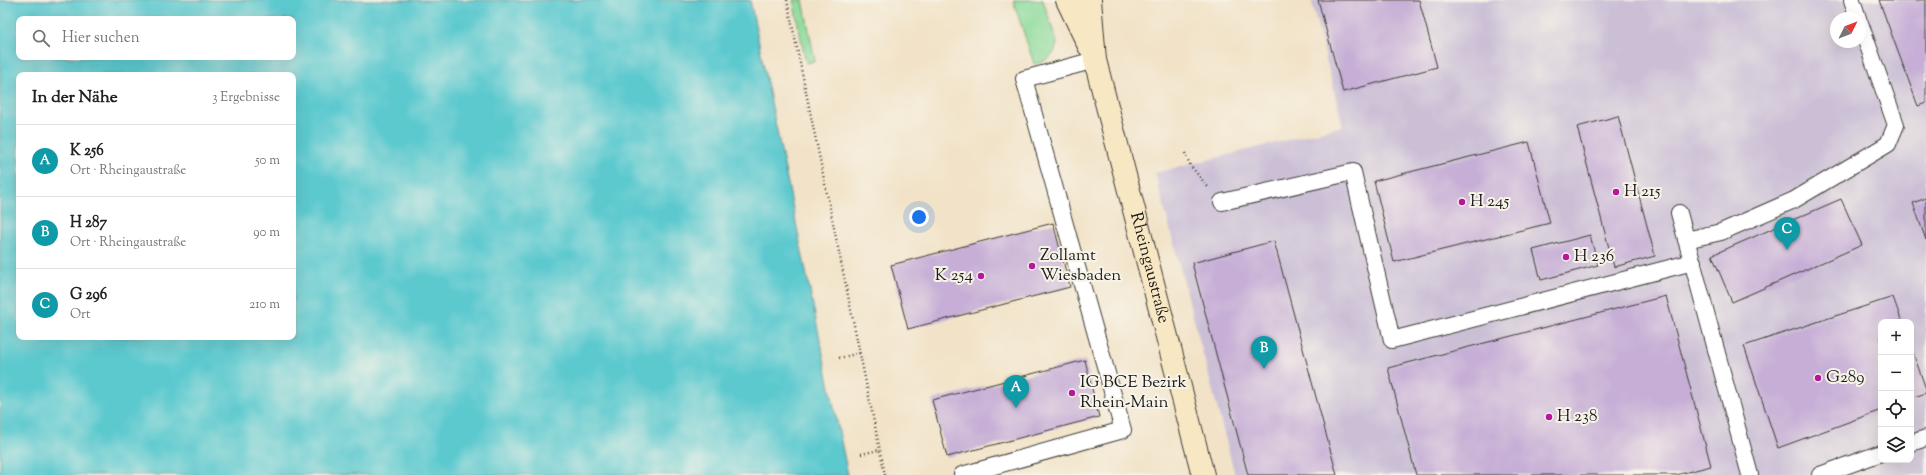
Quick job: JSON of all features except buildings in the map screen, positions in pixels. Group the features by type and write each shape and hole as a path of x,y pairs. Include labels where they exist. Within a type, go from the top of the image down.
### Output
{"street":[{"name":"Rheingaustraße","path":"1067,0 1095,60"},
{"name":"Rheingaustraße","path":"1090,0 1095,60 1203,475"}],"lane":[{"path":"1852,0 1856,12"},
{"path":"1686,240 1721,232 1794,200 1888,144 1896,125 1866,40"},
{"path":"962,475 1123,430 1024,79 1095,60"},
{"path":"1222,202 1353,172 1392,340 1693,262"},
{"path":"1679,214 1750,475"},
{"path":"1914,442 1926,438"},
{"path":"1820,475 1878,454"}],"path":[{"path":"786,0 884,475"},
{"path":"1185,153 1190,165 1222,202"},
{"path":"839,358 860,353"},
{"path":"860,454 879,450"}],"shaded area":[{"path":"1311,0 1926,0 1926,475 1235,475 1155,173 1343,126"}],"green space":[{"path":"793,0 803,0 815,61 806,63"},
{"path":"1013,0 1043,0 1057,43 1056,48 1050,58 1043,62 1034,64"}],"water":[{"path":"0,0 750,0 848,475 0,475"}],"place":[{"name":"H 215","path":"1616,192"},
{"name":"H 245","path":"1462,202"},
{"name":"G 296","path":"1787,250"},
{"name":"H 236","path":"1566,257"},
{"name":"Zollamt Wiesbaden","path":"1032,266"},
{"name":"K 254","path":"981,276"},
{"name":"H 287","path":"1264,369"},
{"name":"G289","path":"1818,378"},
{"name":"IG BCE Bezirk Rhein-Main","path":"1072,393"},
{"name":"K 256","path":"1016,408"},
{"name":"H 238","path":"1549,417"}]}
